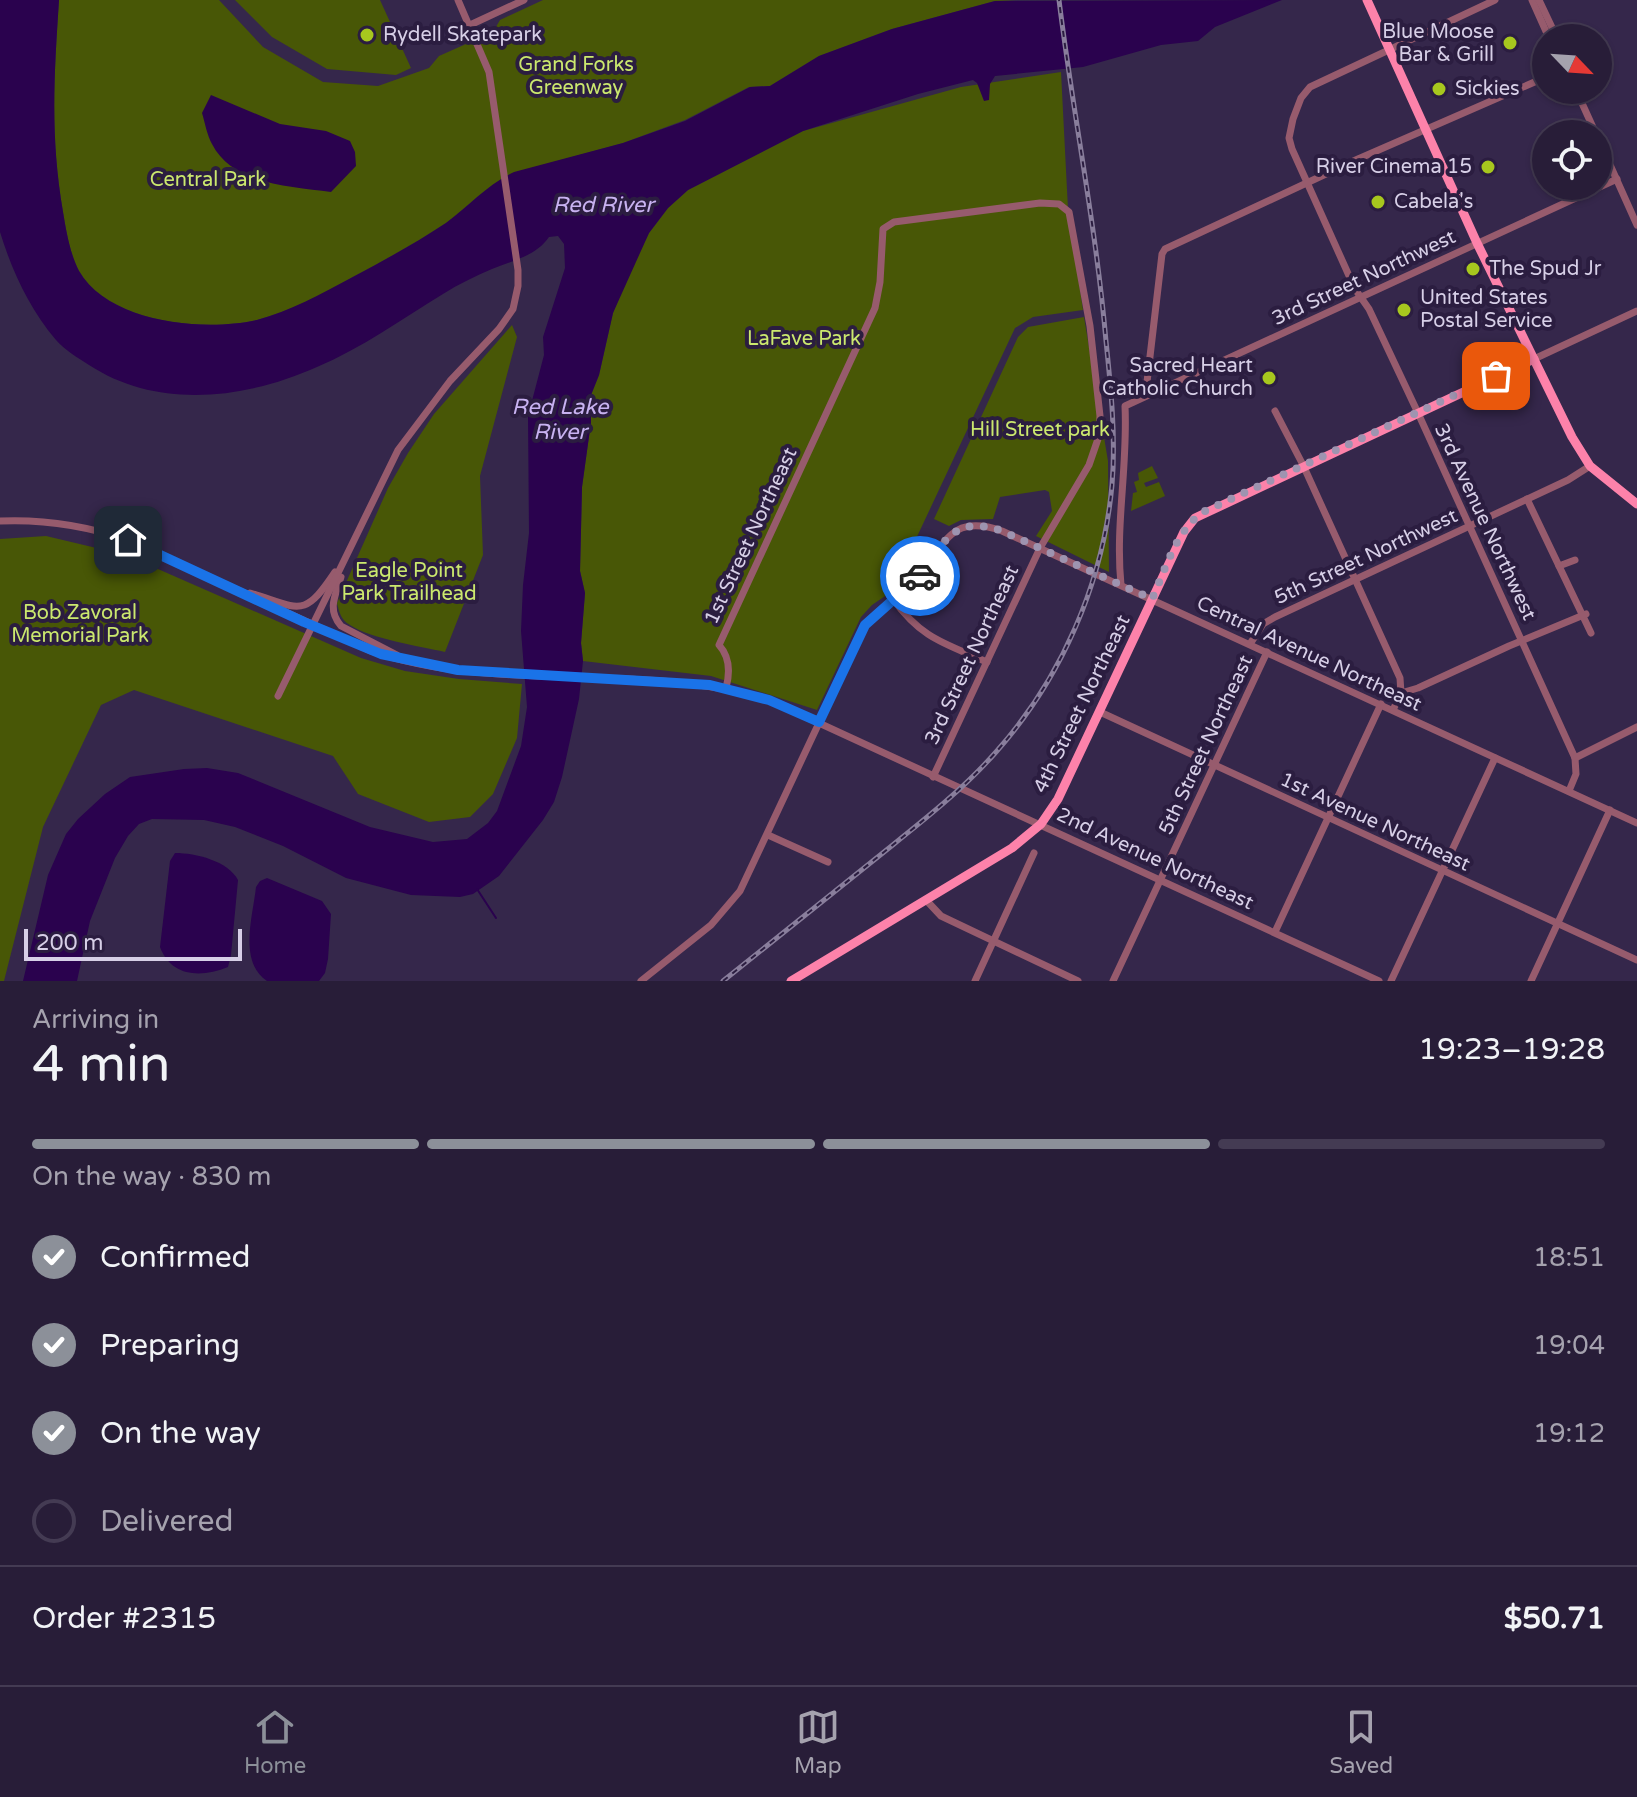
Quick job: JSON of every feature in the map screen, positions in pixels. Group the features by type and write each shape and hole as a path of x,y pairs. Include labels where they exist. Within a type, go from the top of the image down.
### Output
{"main road":[{"path":"1367,0 1477,243 1572,437 1590,466 1637,504"},
{"name":"4th Street Northeast","path":"798,979 1012,848 1041,824 1064,787 1184,532 1195,518 1534,359"}],"street":[{"path":"278,696 398,450 450,381 513,309 518,270 489,72 458,0"},
{"path":"470,25 524,0"},
{"name":"3rd Avenue Northwest","path":"1495,0 1316,83 1301,98 1289,138 1306,183 1418,413 1575,758"},
{"path":"1532,0 1543,24"},
{"path":"1539,0 1550,24"},
{"path":"1148,395 1147,382 1165,249 1532,83"},
{"path":"1612,168 1637,225"},
{"name":"3rd Street Northwest","path":"1121,585 1118,538 1126,460 1125,406 1617,179"},
{"name":"3rd Street Northeast","path":"883,229 894,222 1040,203 1059,204 1069,212 1090,326 1100,416 1099,436 1089,465 1040,548 933,777"},
{"name":"1st Street Northeast","path":"726,688 728,664 719,645 875,308 883,229"},
{"path":"1534,359 1637,311"},
{"path":"1275,411 1303,465 1400,678 1401,693 1393,710"},
{"name":"5th Street Northwest","path":"1250,644 1267,621 1527,499 1590,466"},
{"path":"1527,499 1591,633"},
{"path":"0,521 53,522 104,532 313,626 372,647"},
{"name":"Central Avenue Northeast","path":"893,599 918,578 946,537 964,527 991,527 1637,823"},
{"path":"227,586 306,606 321,592 349,550"},
{"path":"349,550 332,611 341,626 372,647"},
{"path":"1559,566 1575,560"},
{"path":"641,981 722,914 740,891 865,625 893,599 923,633 987,662"},
{"path":"1401,693 1584,615"},
{"name":"2nd Avenue Northeast","path":"372,647 409,662 458,670 726,688 769,700 1379,981"},
{"name":"5th Street Northeast","path":"1113,981 1267,652"},
{"path":"1275,932 1381,704"},
{"name":"1st Avenue Northeast","path":"1100,712 1637,960"},
{"path":"1569,791 1576,774 1575,758 1637,727"},
{"path":"1391,981 1495,758"},
{"path":"1531,981 1610,810"},
{"path":"768,835 828,862"},
{"path":"975,981 1034,853"},
{"path":"926,900 941,916 1078,981"}],"green space":[{"name":"Central Park","path":"59,0 219,0 263,47 323,82 378,86 429,68 439,56 493,32 500,20 543,0 1016,0 995,1 892,29 819,56 770,86 749,87 685,120 623,143 514,173 487,189 435,230 317,296 257,320 211,325 159,320 135,313 93,289 79,271 66,226 56,158 55,80"},
{"path":"235,0 380,0 411,68 396,75 327,69 272,37"},
{"name":"LaFave Park","path":"1061,72 1068,209 1083,310 1033,317 1015,328 891,592 861,617 817,710 711,676 583,661 581,643 585,593 580,571 582,487 591,422 591,395 622,289 649,233 668,208 688,190 803,131 961,87"},
{"name":"Hill Street park","path":"1084,317 1108,461 1109,572 1036,536 1052,511 1049,492 1045,490 1000,497 993,519 961,520 949,526 934,519 1018,337 1028,327"},
{"name":"Eagle Point Park Trailhead","path":"512,325 517,337 480,476 483,555 445,652 359,630 344,621 337,603 388,488 434,414"},
{"path":"1152,466 1158,478 1144,483 1146,487 1159,482 1165,496 1131,511 1133,493 1137,492 1134,482 1139,480 1138,473"},
{"name":"Bob Zavoral Memorial Park","path":"46,536 126,555 361,658 405,671 522,684 517,738 493,794 470,817 429,822 358,794 333,756 134,690 101,705 43,827 4,981 0,981 0,539"}],"water":[{"name":"Red River","path":"0,0 59,0 55,80 56,158 67,234 79,271 93,289 135,313 159,320 211,325 257,320 317,296 435,230 514,172 623,143 685,121 750,87 770,86 819,56 892,29 995,1 1282,0 1215,27 1198,41 1161,45 1083,67 995,76 990,84 989,100 984,101 973,80 918,94 803,131 688,190 668,208 649,233 613,313 599,375 591,395 591,422 582,487 580,571 585,593 579,699 554,802 499,876 473,894 460,897 411,895 346,878 283,846 235,827 204,820 152,819 139,824 115,858 90,921 77,981 23,981 48,875 66,834 105,794 130,777 207,768 238,773 370,827 433,842 467,839 488,823 497,811 521,746 527,707 521,631 529,533 528,416 544,355 543,337 565,268 564,244 558,236 549,237 530,254 461,284 350,351 317,367 261,387 202,395 172,394 144,389 116,379 72,354 46,328 22,289 0,232"},
{"path":"211,95 280,124 326,131 350,141 356,166 331,192 281,185 248,176 221,158 210,140 202,113"},
{"path":"175,853 211,859 227,868 238,880 228,967 208,973 188,972 171,964 160,947 170,861"},
{"path":"267,878 322,901 331,914 328,959 325,973 319,981 267,981 258,973 250,951 251,924 256,887"}],"waterway":[{"path":"477,889 496,918"}],"railway":[{"path":"723,981 922,822 982,767 1019,724 1059,662 1088,594 1107,522 1112,485 1112,413 1096,255 1059,0"}],"way so far":[{"path":"920,576 946,537 964,527 985,526 1152,599 1184,532 1203,512 1496,376"}],"place":[{"name":"Rydell Skatepark","path":"367,35"},
{"name":"Blue Moose Bar & Grill","path":"1510,43"},
{"name":"Sickies","path":"1439,89"},
{"name":"River Cinema 15","path":"1488,167"},
{"name":"Cabela's","path":"1378,202"},
{"name":"The Spud Jr","path":"1473,269"},
{"name":"United States Postal Service","path":"1404,310"},
{"name":"Sacred Heart Catholic Church","path":"1269,378"}],"route":[{"path":"128,540 304,622 371,651 409,662 458,670 710,685 769,700 819,722 865,625 920,576"}],"park label":[{"name":"Grand Forks Greenway","path":"576,76"}],"water label":[{"name":"Red Lake River","path":"560,420"}]}
